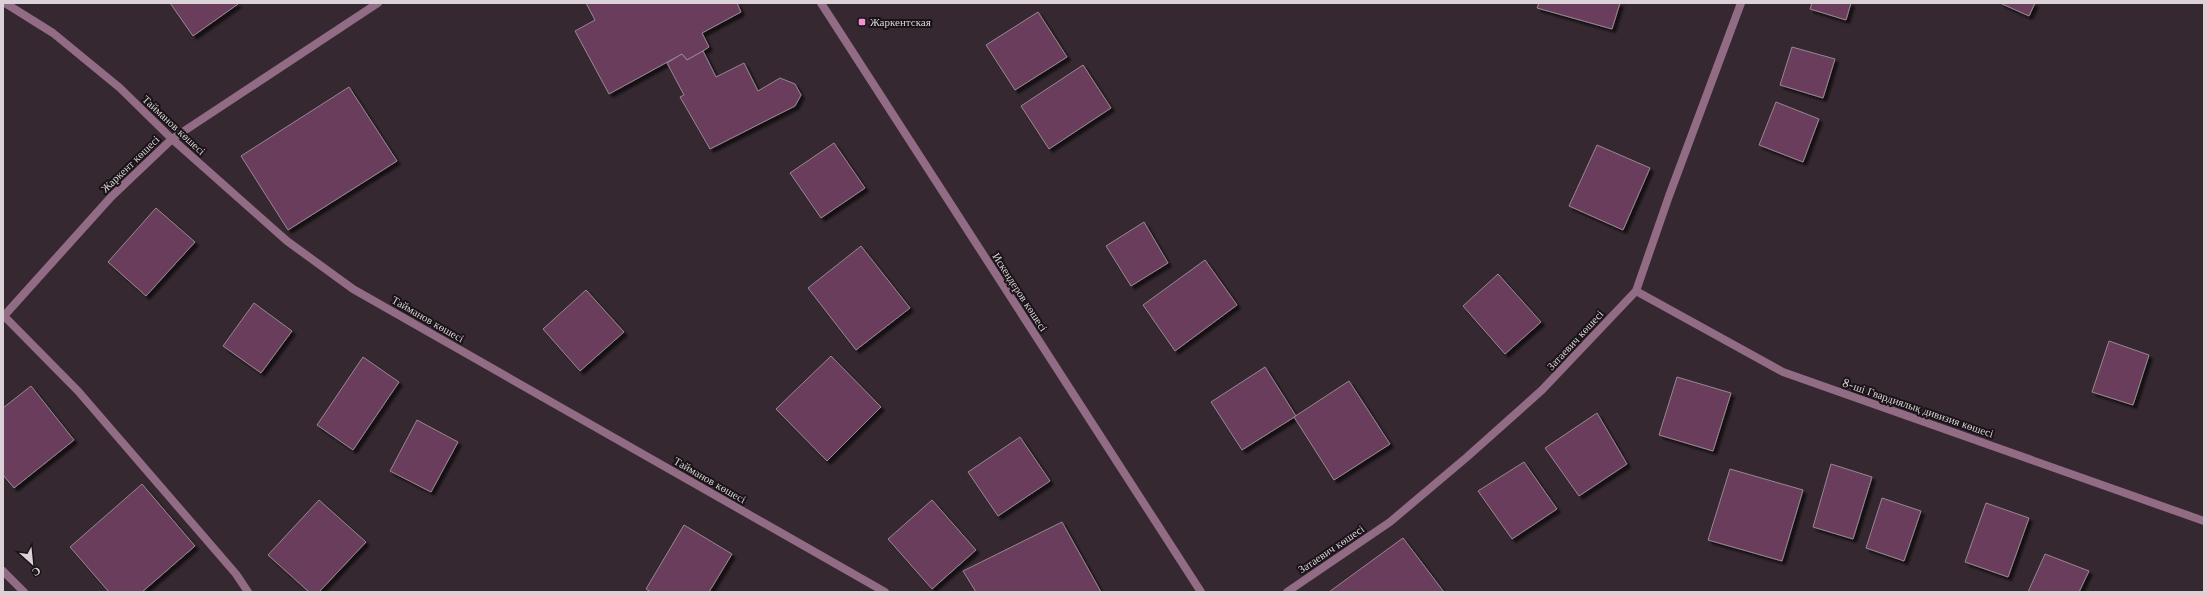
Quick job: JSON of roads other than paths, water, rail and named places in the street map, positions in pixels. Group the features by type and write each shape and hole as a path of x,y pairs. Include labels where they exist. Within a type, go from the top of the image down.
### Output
{"street":[{"name":"Тайманов көшесі","path":"5,3 53,33 120,88 172,139 287,241 353,289 885,592"},
{"name":"Жаркент көшесі","path":"3,316 111,197 172,139 215,109 378,3"},
{"name":"Искендеров көшесі","path":"821,3 1201,592"},
{"name":"Затаевич көшесі","path":"1287,592 1390,522 1455,467 1542,390 1636,291 1669,196 1741,3"},
{"name":"8-ші Гвардиялық дивизия көшесі","path":"1636,291 1783,372 2204,521"},
{"path":"3,316 78,391 236,574 248,592"},
{"path":"3,571 24,592"}],"place":[{"name":"Жаркентская","path":"862,22"}]}
